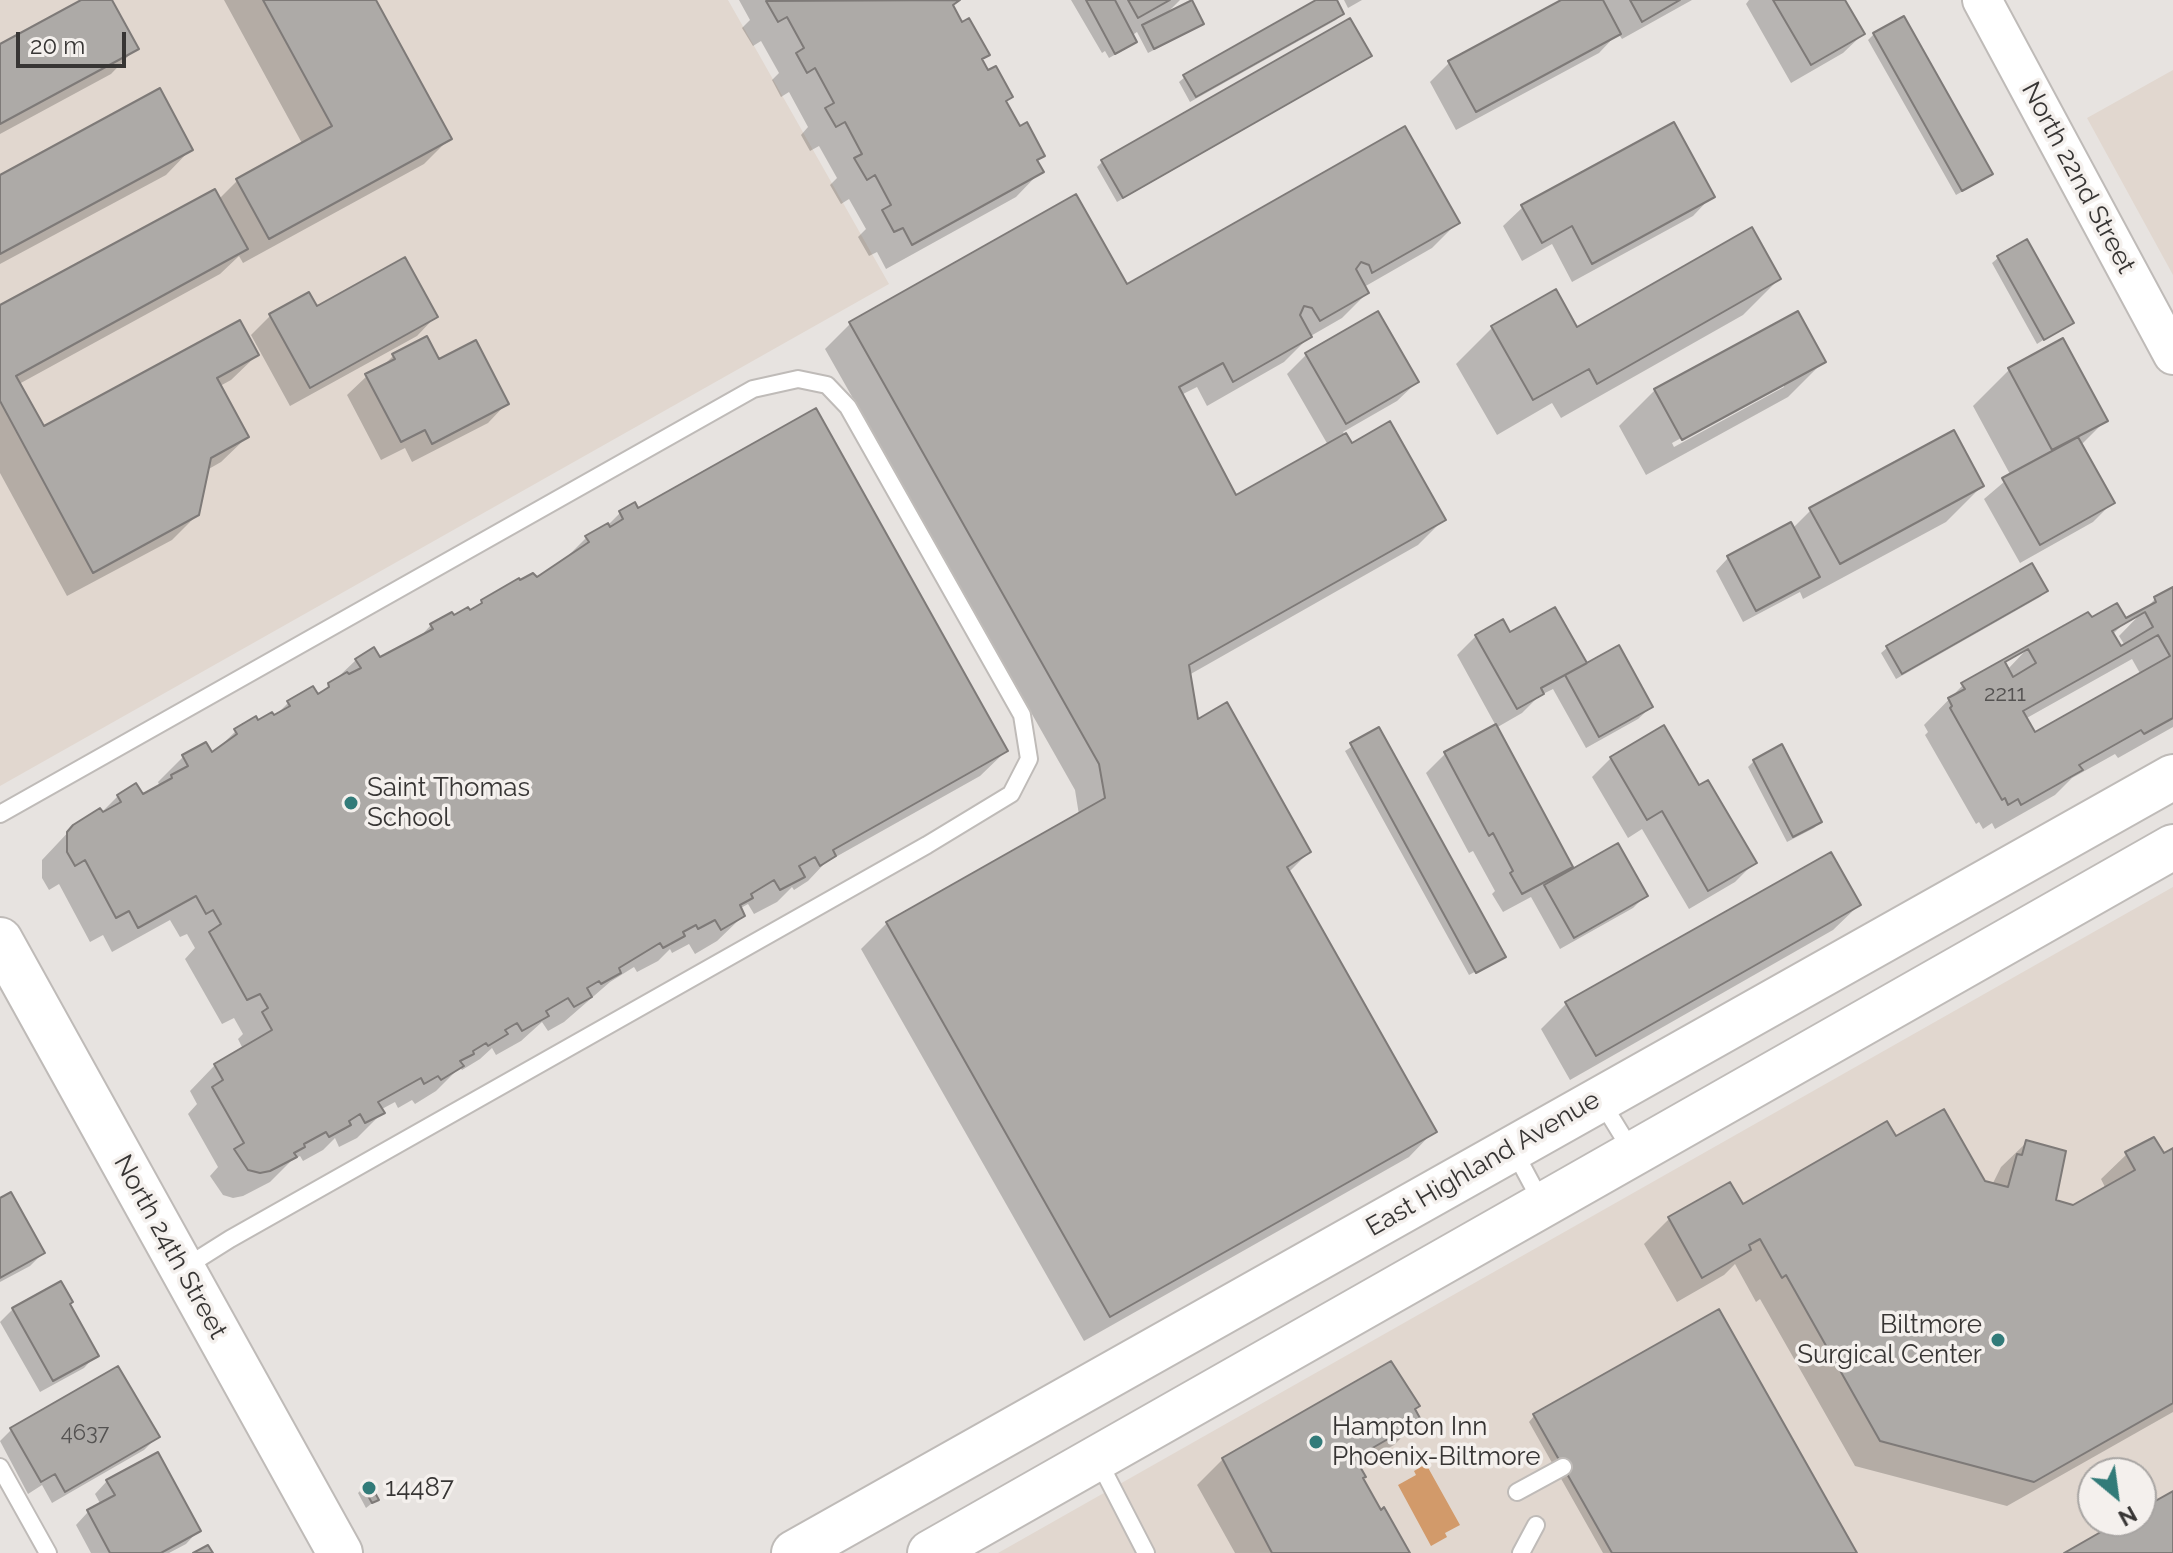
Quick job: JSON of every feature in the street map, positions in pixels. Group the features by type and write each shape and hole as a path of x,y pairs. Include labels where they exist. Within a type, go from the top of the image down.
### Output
{"main road":[{"name":"East Highland Avenue","path":"794,1553 2173,777"},
{"path":"930,1553 2173,847"},
{"name":"North 24th Street","path":"0,940 340,1553"},
{"path":"1065,1400 1098,1458"}],"street":[{"name":"North 22nd Street","path":"1982,0 2173,355"}],"lane":[{"path":"0,814 753,389 798,379 827,385 848,407 1022,715 1029,759 1011,794 927,845 230,1239 183,1269"},
{"path":"1600,1098 1633,1154"},
{"path":"1512,1148 1544,1205"},
{"path":"1098,1458 1146,1553"},
{"path":"0,1467 48,1553"},
{"path":"1517,1492 1563,1467"},
{"path":"1521,1553 1536,1525"}],"shaded area":[{"path":"0,0 728,0 889,284 0,786"},
{"path":"2173,70 2173,275 2087,118"},
{"path":"2173,887 2173,1553 998,1553"},
{"path":"1426,1464 1460,1525 1431,1546 1398,1485 1416,1475 1414,1471"}],"building":[{"path":"81,0 112,0 139,49 0,124 0,44"},
{"path":"263,0 376,0 452,139 269,239 236,179 332,126"},
{"path":"960,0 953,5 962,22 969,18 990,55 982,59 988,70 996,66 1013,97 1006,101 1020,126 1027,122 1045,156 1037,160 1044,172 912,245 903,228 894,232 882,210 891,205 875,175 867,180 854,158 862,154 845,122 836,127 825,108 834,103 815,68 807,73 796,53 804,48 787,17 778,22 766,1"},
{"path":"1086,0 1115,0 1137,42 1115,54"},
{"path":"1128,0 1170,0 1138,18"},
{"path":"1192,0 1204,24 1154,49 1142,25"},
{"path":"1316,0 1337,0 1344,14 1196,97 1183,75"},
{"path":"1561,0 1603,0 1621,34 1476,112 1448,61"},
{"path":"1630,0 1680,0 1642,22"},
{"path":"1773,0 1845,0 1865,34 1811,65"},
{"path":"1904,16 1993,174 1962,191 1873,33"},
{"path":"1350,18 1372,56 1123,198 1101,160"},
{"path":"160,88 193,150 0,254 0,175"},
{"path":"1674,122 1715,197 1592,264 1572,226 1542,243 1521,205"},
{"path":"1405,126 1460,223 1372,273 1369,265 1361,262 1356,269 1369,293 1320,321 1312,308 1304,306 1300,315 1312,337 1233,382 1223,363 1179,387 1236,495 1346,433 1352,443 1390,421 1446,520 1189,665 1198,719 1227,702 1311,852 1287,867 1437,1132 1110,1317 886,922 1105,798 1099,764 849,322 1076,194 1127,284"},
{"path":"215,189 248,249 16,376 44,426 240,320 259,355 217,378 249,437 211,458 199,515 93,573 0,401 0,305"},
{"path":"1752,227 1781,279 1597,384 1589,369 1533,400 1491,326 1556,289 1577,327"},
{"path":"2027,239 2074,323 2044,340 1997,256"},
{"path":"405,257 438,317 310,388 269,314 309,292 317,306"},
{"path":"1378,311 1419,382 1346,424 1305,353"},
{"path":"1798,311 1826,362 1682,440 1654,389"},
{"path":"427,336 439,359 476,340 509,404 432,444 425,430 401,442 365,374 395,359 392,354"},
{"path":"2063,338 2108,421 2052,450 2008,368"},
{"path":"816,408 1008,751 833,850 836,856 820,866 815,857 799,866 805,877 780,890 774,880 751,894 753,898 740,905 745,916 721,930 715,920 698,929 696,925 683,932 685,936 663,948 660,943 619,968 621,973 587,988 592,997 574,1007 568,998 546,1011 549,1016 522,1031 517,1023 505,1030 508,1034 473,1051 474,1054 460,1061 464,1066 441,1080 438,1076 424,1084 421,1078 378,1102 385,1113 365,1123 360,1114 349,1121 351,1125 329,1137 326,1132 304,1144 305,1147 294,1153 297,1157 270,1171 260,1173 248,1170 234,1149 244,1143 212,1087 223,1080 214,1064 272,1030 262,1012 268,1008 260,994 247,1000 209,932 221,924 213,910 206,914 196,896 138,928 129,911 116,918 85,860 75,866 67,852 67,832 100,808 103,812 121,802 117,795 136,783 143,794 172,778 171,775 188,766 182,755 206,742 212,752 237,734 234,729 256,716 258,720 272,712 274,715 290,706 287,701 313,686 318,694 329,687 328,683 361,668 355,659 374,647 380,657 433,629 430,624 452,612 454,615 468,607 470,610 519,578 533,573 537,577 589,542 585,536 608,523 610,527 623,519 619,511 635,502 638,508"},
{"path":"1954,430 1984,486 1840,564 1809,508"},
{"path":"2078,437 2115,503 2040,545 2002,478"},
{"path":"1791,522 1820,577 1756,611 1727,556"},
{"path":"2032,563 2048,591 1902,674 1886,646"},
{"path":"2173,587 2173,718 2144,734 2141,730 2079,765 2083,770 2021,805 2018,799 2008,805 2005,798 2002,800 1950,708 1948,698 1965,689 1961,683 2088,612 2092,617 2117,603 2126,618 2156,602 2154,597","holes":["2145,612 2153,627 2121,646 2112,631","2158,635 2170,656 2035,732 2023,711","2028,649 2036,663 2013,677 2005,662"]},
{"path":"1555,607 1587,663 1541,688 1544,694 1517,709 1475,635 1503,619 1510,632"},
{"path":"1619,645 1653,707 1599,737 1565,675"},
{"path":"1496,724 1573,867 1522,894 1493,833 1489,836 1444,752"},
{"path":"1664,725 1699,785 1708,780 1757,863 1708,891 1662,811 1647,820 1610,757"},
{"path":"1379,727 1506,957 1476,973 1350,743"},
{"path":"1782,744 1822,822 1793,837 1753,760"},
{"path":"1618,843 1648,896 1574,938 1544,885"},
{"path":"1831,852 1861,905 1596,1056 1565,1002"},
{"name":"Biltmore Surgical Center","path":"1944,1109 1985,1181 2008,1187 2017,1154 2022,1155 2026,1140 2066,1151 2056,1200 2073,1205 2135,1170 2125,1152 2154,1137 2164,1153 2173,1148 2173,1403 2034,1482 1880,1441 1786,1275 1782,1278 1760,1239 1749,1245 1751,1250 1702,1278 1668,1217 1730,1182 1743,1204 1887,1121 1896,1136"},
{"path":"11,1192 45,1253 0,1278 0,1198"},
{"path":"61,1281 99,1356 53,1381 12,1308"},
{"path":"1719,1309 1857,1553 1612,1553 1533,1414"},
{"name":"Hampton Inn Phoenix-Biltmore","path":"1391,1361 1420,1406 1415,1409 1421,1420 1355,1458 1381,1510 1384,1507 1410,1553 1272,1553 1222,1458"},
{"path":"118,1366 160,1437 65,1492 55,1474 41,1482 10,1428"},
{"path":"158,1452 201,1531 161,1553 110,1553 87,1510 115,1495 106,1480"},
{"path":"369,1482 379,1500 372,1503 362,1485"},
{"path":"2173,1491 2173,1553 2064,1553 2092,1537 2157,1537 2157,1500"},
{"path":"208,1545 213,1553 193,1553"}],"place":[{"name":"Saint Thomas School","path":"351,803"},
{"name":"Biltmore Surgical Center","path":"1998,1340"},
{"name":"Hampton Inn Phoenix-Biltmore","path":"1316,1442"},
{"name":"14487","path":"369,1488"}]}
